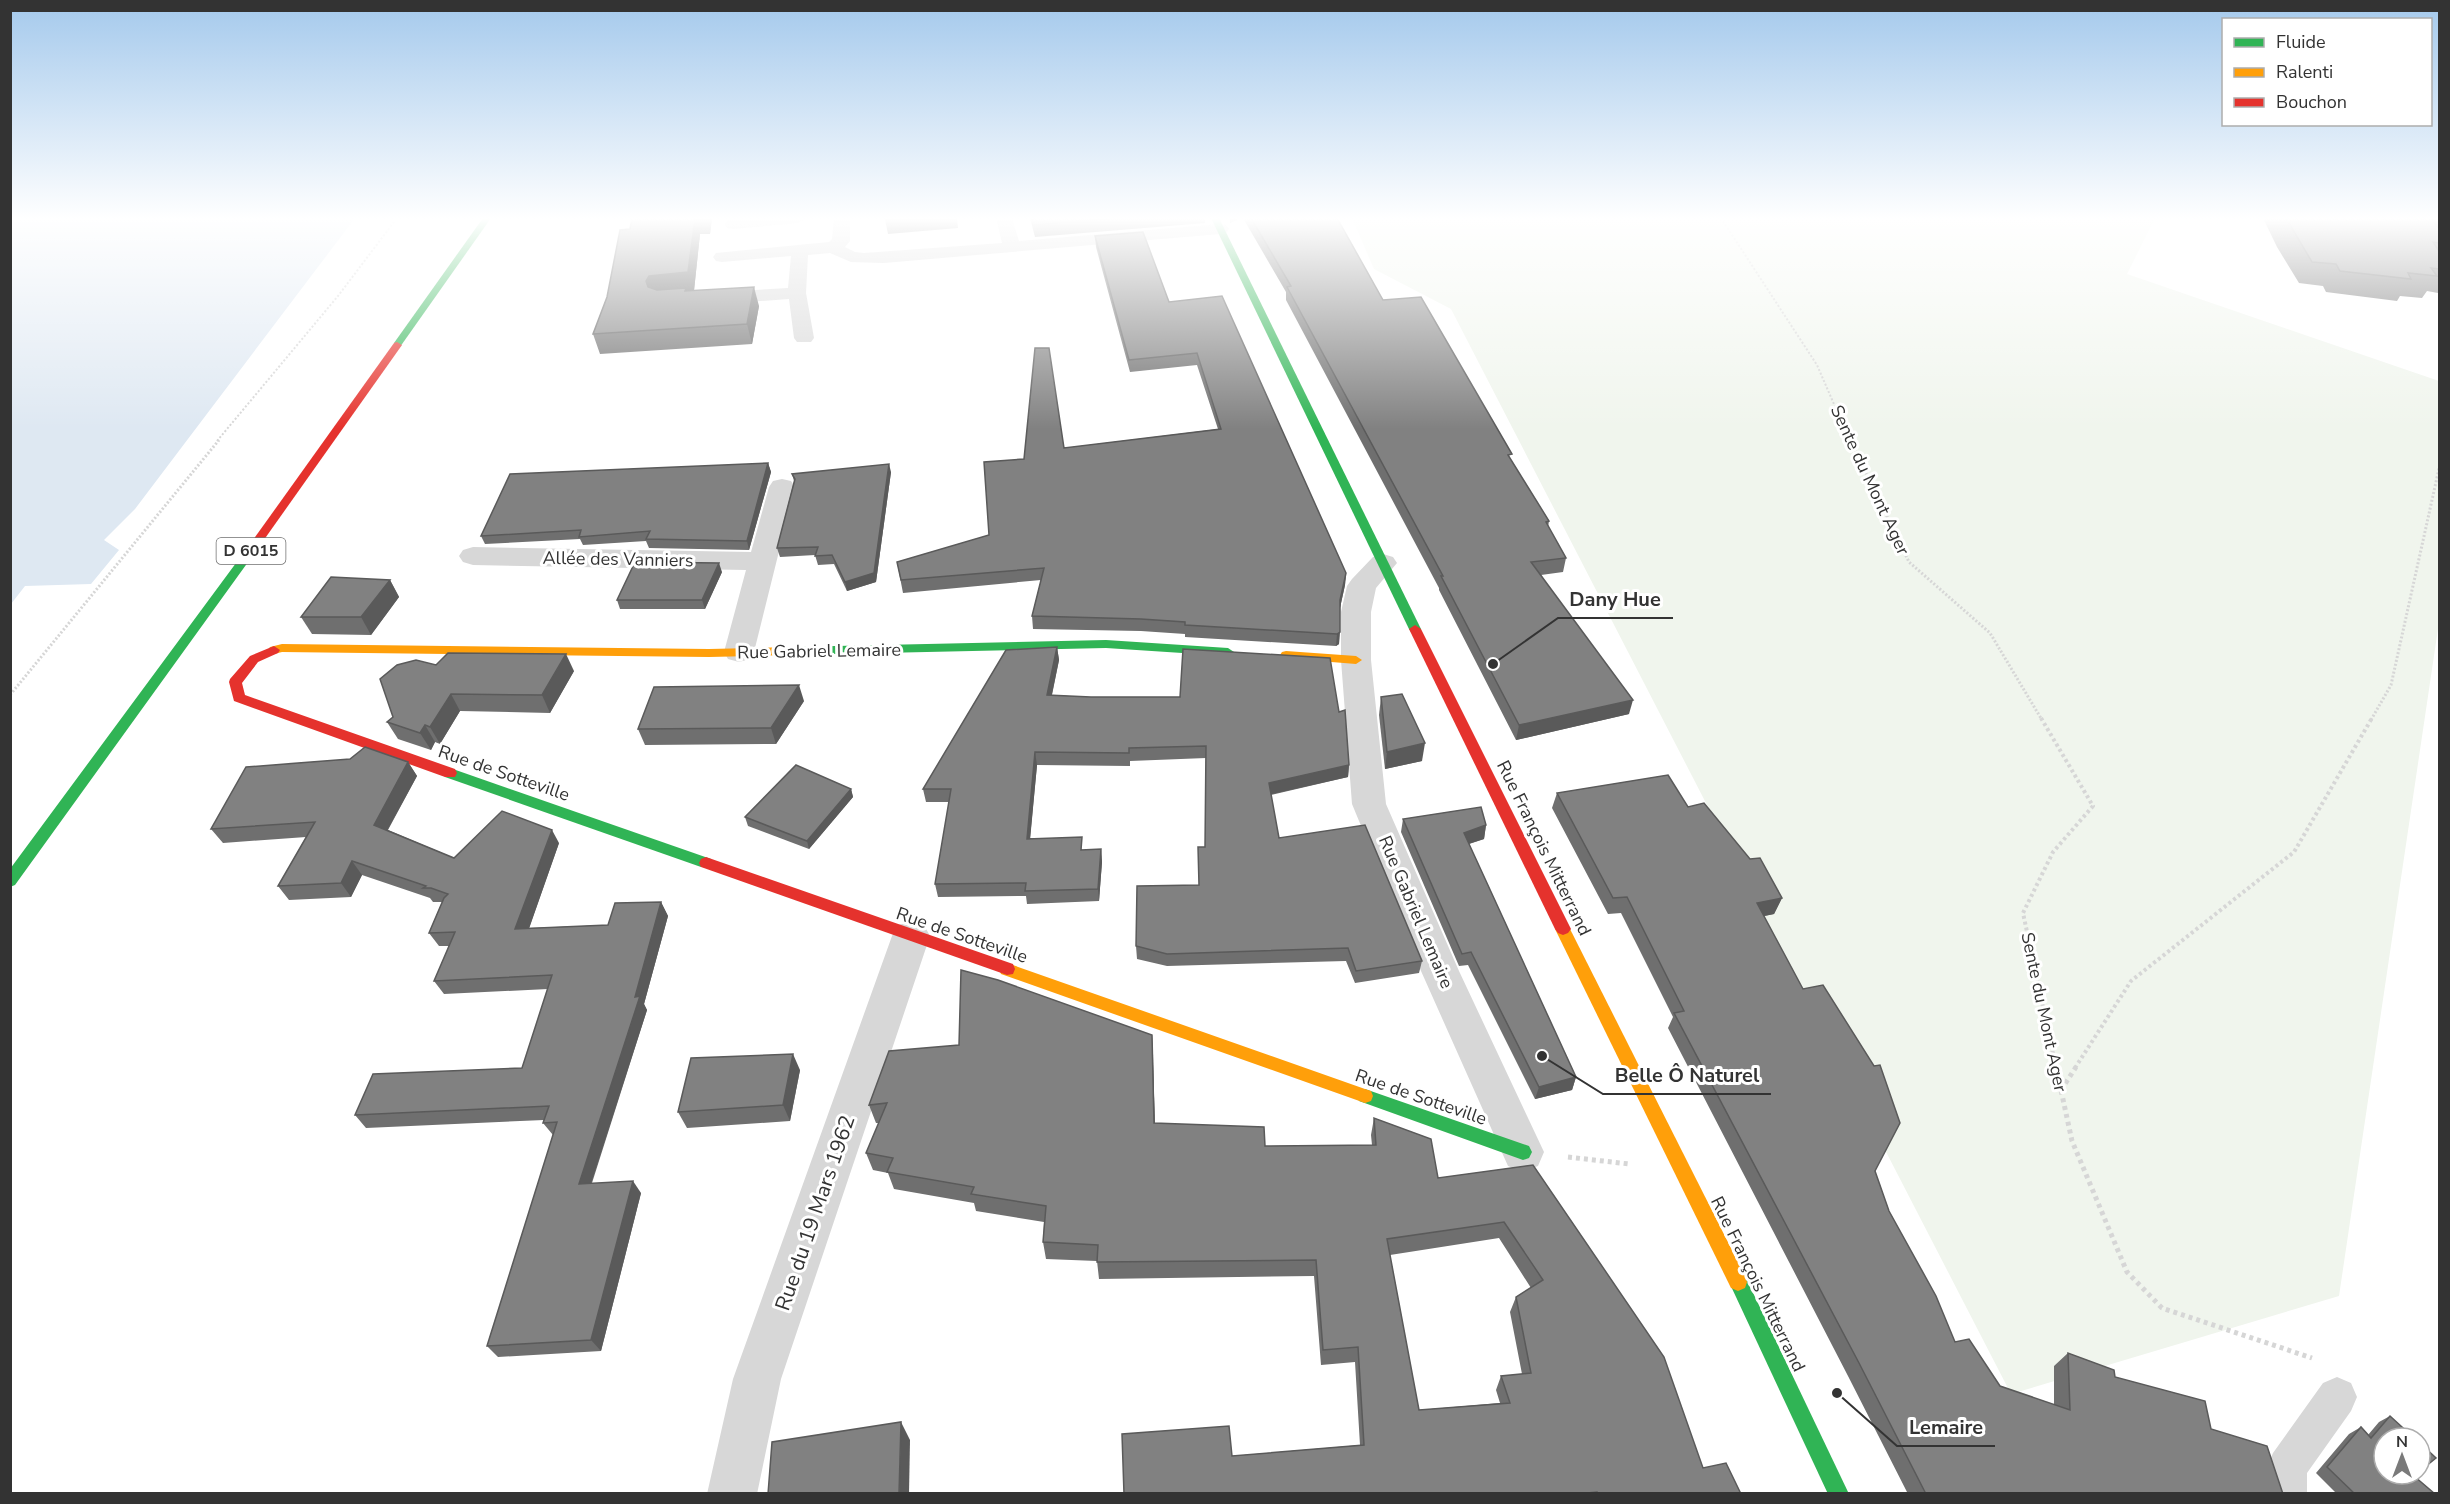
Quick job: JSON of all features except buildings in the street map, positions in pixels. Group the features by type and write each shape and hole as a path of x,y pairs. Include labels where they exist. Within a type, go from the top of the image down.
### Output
{"street":[{"name":"D 6015","path":"10,881 300,483 438,288"},
{"name":"Rue François Mitterrand","path":"1248,288 1786,1380 1839,1494"},
{"path":"739,652 782,487"},
{"name":"Allée des Vanniers","path":"473,556 763,561"},
{"name":"Rue Gabriel Lemaire","path":"1383,563 1362,586 1356,612 1356,660 1369,804 1440,971 1523,1152"},
{"name":"Rue Gabriel Lemaire","path":"239,698 235,682 249,663 263,651 282,648 739,652 1106,644 1237,652"},
{"path":"1273,654 1356,660"},
{"name":"Rue de Sotteville","path":"239,698 1523,1152"},
{"name":"Rue du 19 Mars 1962","path":"732,1494 757,1379 911,936"}],"lane":[{"path":"797,288 804,338"},
{"path":"708,298 797,293"},
{"path":"2286,1494 2287,1467 2337,1397"}],"path":[{"path":"10,695 120,558 344,288"},
{"name":"Sente du Mont Ager","path":"1766,288 1816,365 1866,477 1909,562 1990,633 2093,806 2053,852 2023,913 2072,1141 2127,1272 2162,1308 2322,1361 2337,1397"},
{"path":"2061,1090 2131,981 2294,852 2391,685 2439,464"},
{"path":"1523,1152 1682,1170"}],"shaded area":[{"path":"11,288 302,288 135,509 104,540 119,550 91,584 25,586 11,604"},
{"path":"1411,288 2168,288 2439,381 2439,622 2339,1296 2011,1394 1451,309"}],"traffic: fast":[{"path":"397,345 437,288"},
{"path":"1249,288 1415,629"},
{"path":"10,881 257,542"},
{"path":"790,651 1106,644 1228,652"},
{"path":"450,773 706,863"},
{"path":"1365,1096 1523,1152"},
{"path":"1738,1282 1839,1494"}],"traffic: slow":[{"path":"274,650 282,648 709,653 790,651"},
{"path":"1286,655 1356,660"},
{"path":"1563,929 1738,1282"},
{"path":"1007,969 1365,1096"}],"traffic: jam":[{"path":"257,542 397,345"},
{"path":"1415,629 1563,929"},
{"path":"274,650 254,659 235,682 239,698 450,773"},
{"path":"706,863 1007,969"}],"place":[{"name":"Dany Hue","path":"1493,664"},
{"name":"Belle Ô Naturel","path":"1542,1056"},
{"name":"Lemaire","path":"1837,1393"}]}
